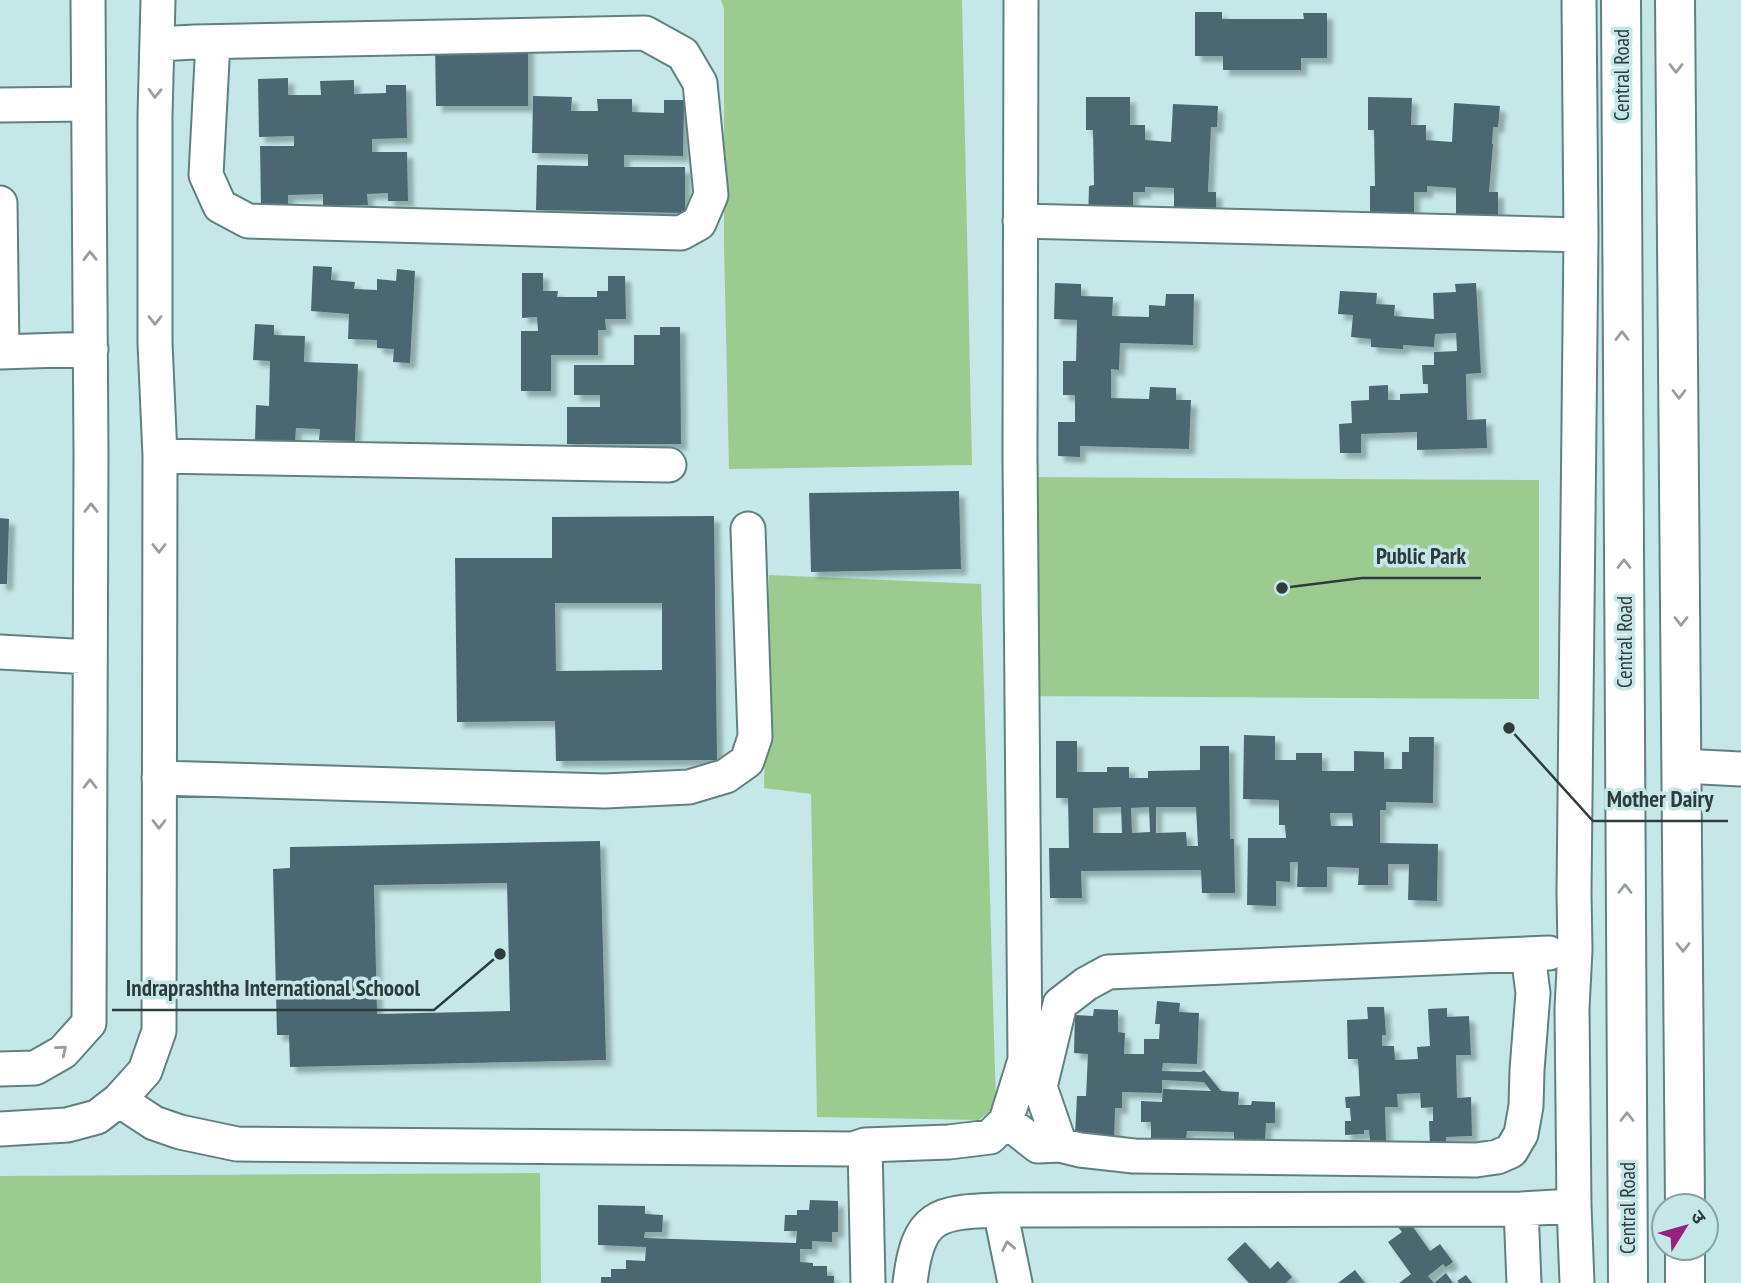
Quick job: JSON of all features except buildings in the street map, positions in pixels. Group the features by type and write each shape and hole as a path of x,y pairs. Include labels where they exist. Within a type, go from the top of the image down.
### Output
{"main road":[{"name":"Central Road","path":"1620,0 1628,1283"},
{"path":"1675,0 1685,1192"},
{"path":"1685,1262 1685,1283"}],"street":[{"path":"0,1069 35,1068 63,1052 89,1023 91,349 88,0"},
{"path":"0,1129 67,1125 97,1117 119,1100 145,1071 159,1031 160,456 155,330 158,0"},
{"path":"119,1100 154,1123 180,1132 237,1144 853,1149 865,1145 948,1142 990,1137 1006,1121 1025,1060 1020,470 1021,0"},
{"path":"1577,1283 1572,1008 1575,950 1581,235 1580,0"},
{"path":"157,44 645,33 683,54 700,83 711,195 699,223 681,233 248,222 220,206 206,176 213,43"},
{"path":"0,105 88,104"},
{"path":"0,203 1,352 91,349"},
{"path":"1020,221 1581,235"},
{"path":"160,456 669,465"},
{"path":"159,778 605,791 689,786 726,776 747,761 755,737 748,529"},
{"path":"0,652 90,657"},
{"path":"1576,729 1625,733"},
{"path":"1682,766 1741,769"},
{"path":"1060,1145 1040,1087 1060,1004 1086,984 1108,972 1575,950"},
{"path":"1006,1121 1038,1146 1060,1145 1134,1156 1476,1160 1497,1157 1511,1151 1521,1134 1526,1106 1533,993 1528,954"},
{"path":"865,1145 867,1283"},
{"path":"910,1283 915,1251 928,1225 943,1216 964,1211 1521,1209 1574,1206"},
{"path":"1521,1209 1524,1283"},
{"path":"1000,1210 1015,1283"}],"green space":[{"path":"721,0 962,0 972,465 729,469 724,245 724,9"},
{"path":"1024,477 1539,480 1539,699 1024,696"},
{"path":"769,575 981,584 996,1106 979,1120 817,1117 811,794 764,788"},
{"path":"540,1173 541,1283 0,1283 0,1176"}],"place":[{"name":"Public Park","path":"1282,588"},
{"name":"Mother Dairy","path":"1509,728"},
{"name":"Indraprashtha International Schoool","path":"500,954"}]}
